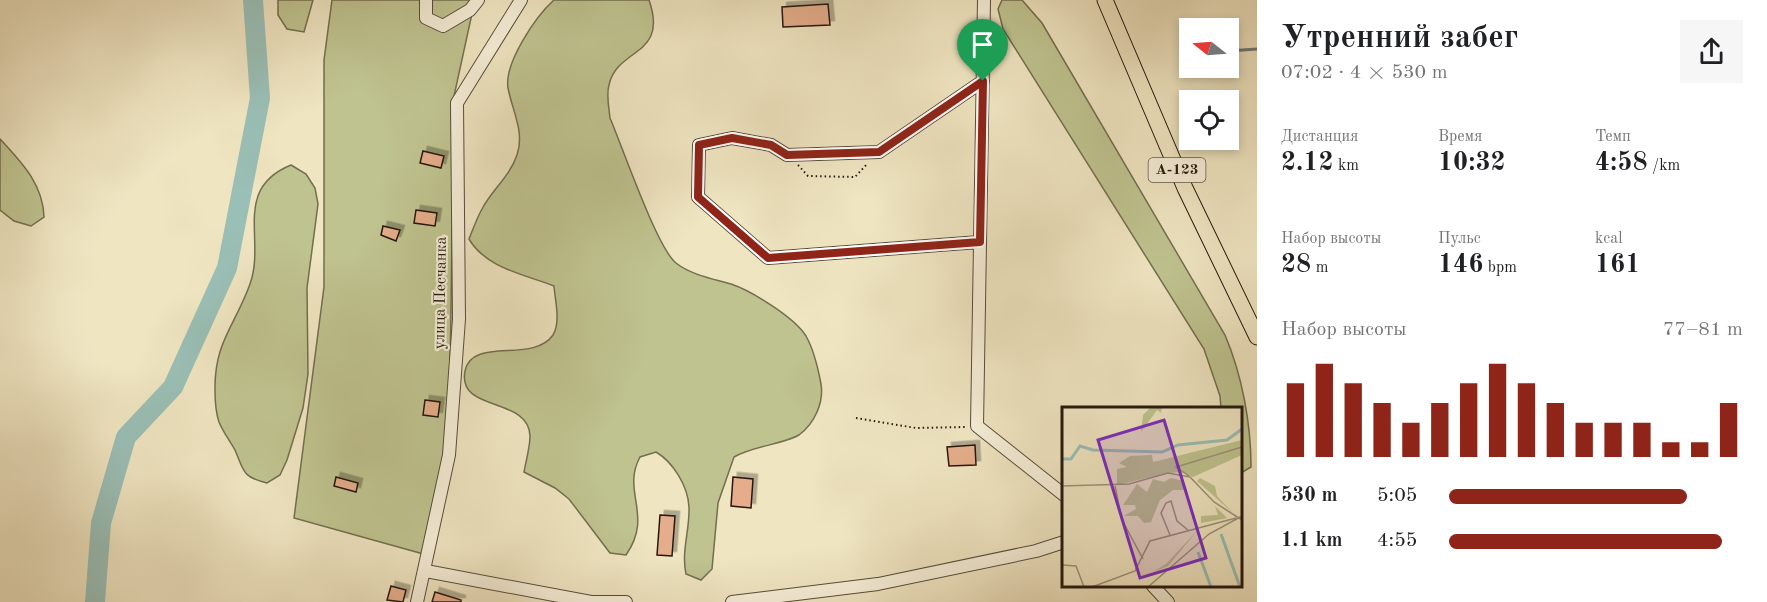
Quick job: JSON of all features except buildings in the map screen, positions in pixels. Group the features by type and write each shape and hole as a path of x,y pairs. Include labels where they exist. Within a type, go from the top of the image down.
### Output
{"main road":[{"name":"А-123","path":"1106,0 1185,188 1257,337"}],"street":[{"path":"426,0 426,18 443,26 470,9 478,0"},
{"name":"улица Песчанка","path":"417,602 426,571 449,455 459,330 457,103 521,0"},
{"path":"984,0 977,426 1062,493"},
{"path":"980,242 768,258 698,197 699,145 732,138 771,145 787,155 879,152 983,81"},
{"path":"732,602 878,584 1036,551 1062,543"},
{"path":"426,571 591,602 626,602"},
{"path":"1155,587 1168,602"}],"path":[{"path":"787,155 808,176 855,177 879,152"},
{"path":"856,418 916,428 977,426"}],"green space":[{"path":"278,0 313,0 304,32 287,29 278,15"},
{"path":"332,0 475,0 454,96 450,379 442,479 427,555 294,518 324,287 324,60"},
{"path":"554,0 649,0 653,18 652,32 640,50 621,64 614,73 608,89 608,97 610,118 659,238 668,254 682,267 750,293 793,321 806,336 817,365 822,391 820,405 805,430 793,438 734,457 718,503 712,569 701,580 686,574 684,557 689,516 688,499 683,483 674,468 662,456 656,452 640,457 634,481 638,516 634,541 626,555 610,553 569,499 555,488 524,472 530,440 527,423 507,409 472,393 465,384 465,371 470,361 479,355 532,348 544,343 553,335 557,324 554,286 518,274 495,263 476,249 469,239 482,209 510,170 517,155 519,129 508,88 511,66 530,28"},
{"path":"1002,0 1022,0 1042,23 1225,335 1241,383 1249,433 1251,467 1242,472 1242,407 1221,407 1220,396 1204,349 1003,29 998,9"},
{"path":"0,139 30,175 40,194 44,217 31,226 14,221 0,210"},
{"path":"291,165 306,174 315,188 318,204 307,288 308,374 303,408 287,460 280,475 267,483 245,472 221,426 215,403 216,374 222,347 250,284 254,267 256,202 262,188 273,175"}],"waterway":[{"path":"95,602 101,523 126,437 173,387 227,268 260,98 253,0"},
{"path":"1239,50 1257,49"}],"route":[{"path":"983,81 980,242 768,258 698,197 699,145 732,138 771,145 787,155 879,152 983,81"}]}
